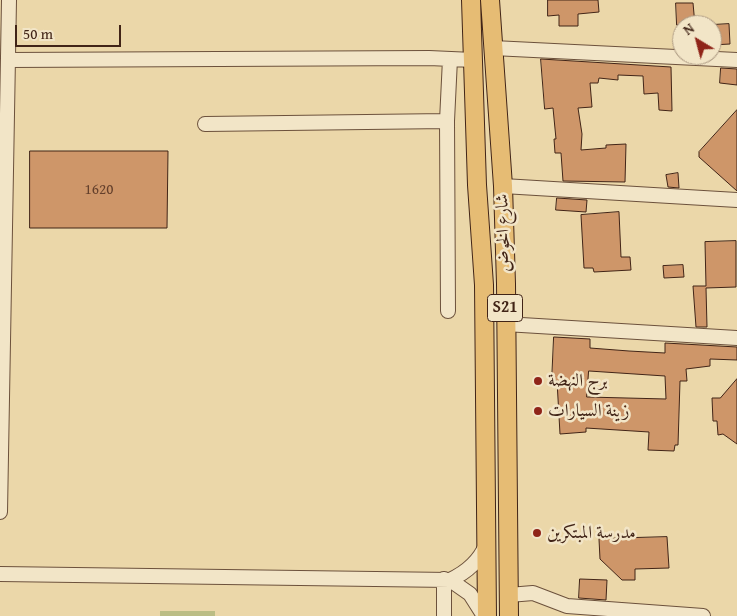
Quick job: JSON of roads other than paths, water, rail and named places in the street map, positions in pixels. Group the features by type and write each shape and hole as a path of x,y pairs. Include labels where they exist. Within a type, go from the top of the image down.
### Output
{"main road":[{"name":"شارع الخوض","path":"471,0 477,185 484,285 487,542 485,616"},
{"name":"شارع الخوض","path":"492,2 493,48 503,186 509,616"}],"street":[{"path":"0,512 9,0"},
{"path":"493,48 737,60"},
{"path":"448,311 447,121 450,59"},
{"path":"8,60 473,60"},
{"path":"206,124 447,121"},
{"path":"503,186 737,200"},
{"path":"505,324 737,338"},
{"path":"0,574 447,580 460,575 477,561 487,542"},
{"path":"444,616 447,580"},
{"path":"447,580 470,594 485,616"},
{"path":"509,595 532,593 567,606 703,616"}],"place":[{"name":"برج النهضة","path":"538,381"},
{"name":"زينة السيارات","path":"538,411"},
{"name":"مدرسة المبتكرين","path":"537,533"}]}
